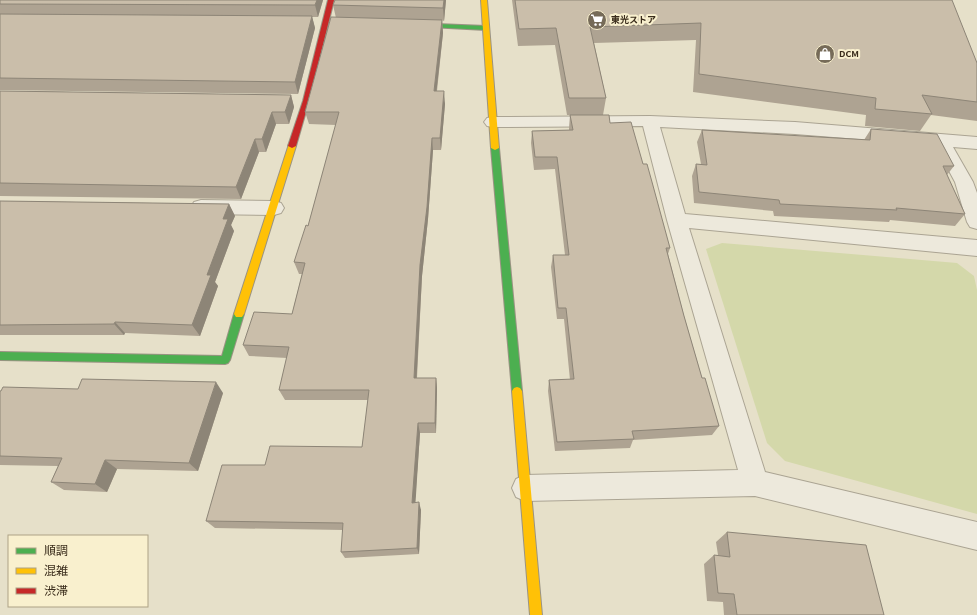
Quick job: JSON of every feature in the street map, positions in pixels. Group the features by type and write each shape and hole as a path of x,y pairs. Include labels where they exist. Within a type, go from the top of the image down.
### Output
{"street":[{"path":"0,356 225,360 274,208 299,101 325,23 331,0"},
{"path":"484,0 493,122 536,615"},
{"path":"402,25 486,28"},
{"path":"493,122 650,121 795,128 977,143"},
{"path":"650,121 676,220 755,483"},
{"path":"940,139 964,182 977,222"},
{"path":"180,207 274,208"},
{"path":"676,220 977,248"},
{"path":"526,488 755,483 977,536"}],"green space":[{"path":"722,243 957,263 974,276 977,290 977,514 785,461 767,443 706,249"}],"building":[{"path":"0,0 317,0 315,5 0,4"},
{"path":"335,0 444,0 443,8 333,5"},
{"name":"DCM","path":"515,0 952,0 977,63 977,102 922,95 932,114 875,109 876,98 699,74 701,23 590,27 606,98 569,98 556,28 519,29"},
{"path":"0,14 312,16 295,82 0,78"},
{"path":"331,17 442,20 434,91 444,91 440,138 432,138 427,207 420,265 414,378 436,378 435,423 418,423 412,503 419,502 417,548 341,552 343,523 206,521 222,465 265,465 270,446 362,447 369,390 279,390 289,347 243,345 254,312 292,314 305,263 294,262 306,225 308,226 339,112 305,112"},
{"path":"0,91 291,95 285,112 272,112 262,139 255,139 236,187 0,183"},
{"path":"570,115 609,115 610,123 631,122 643,164 647,164 670,248 666,248 684,316 702,378 705,378 719,426 632,431 634,439 557,442 549,380 574,379 566,308 558,308 553,255 569,255 557,157 535,157 532,131 573,130"},
{"path":"871,129 937,134 954,166 943,166 965,214 896,208 897,210 780,204 779,200 699,192 696,164 707,165 702,130 870,140"},
{"path":"0,201 229,204 223,219 228,219 207,275 211,275 192,325 115,322 114,324 0,325"},
{"path":"82,379 216,382 189,463 105,460 95,484 51,482 62,458 0,456 0,391 3,387 78,389"},
{"path":"727,532 866,545 884,615 737,615 734,594 718,593 714,555 730,557"}],"traffic: fast":[{"path":"412,25 486,28"},
{"path":"495,148 517,391"},
{"path":"0,356 225,360 239,314"}],"traffic: slow":[{"path":"484,0 495,148"},
{"path":"239,314 292,146"},
{"path":"517,391 536,615"}],"traffic: jam":[{"path":"292,146 306,101 331,0"}],"place":[{"name":"東光ストア","path":"597,20"},
{"name":"DCM","path":"825,54"}]}
